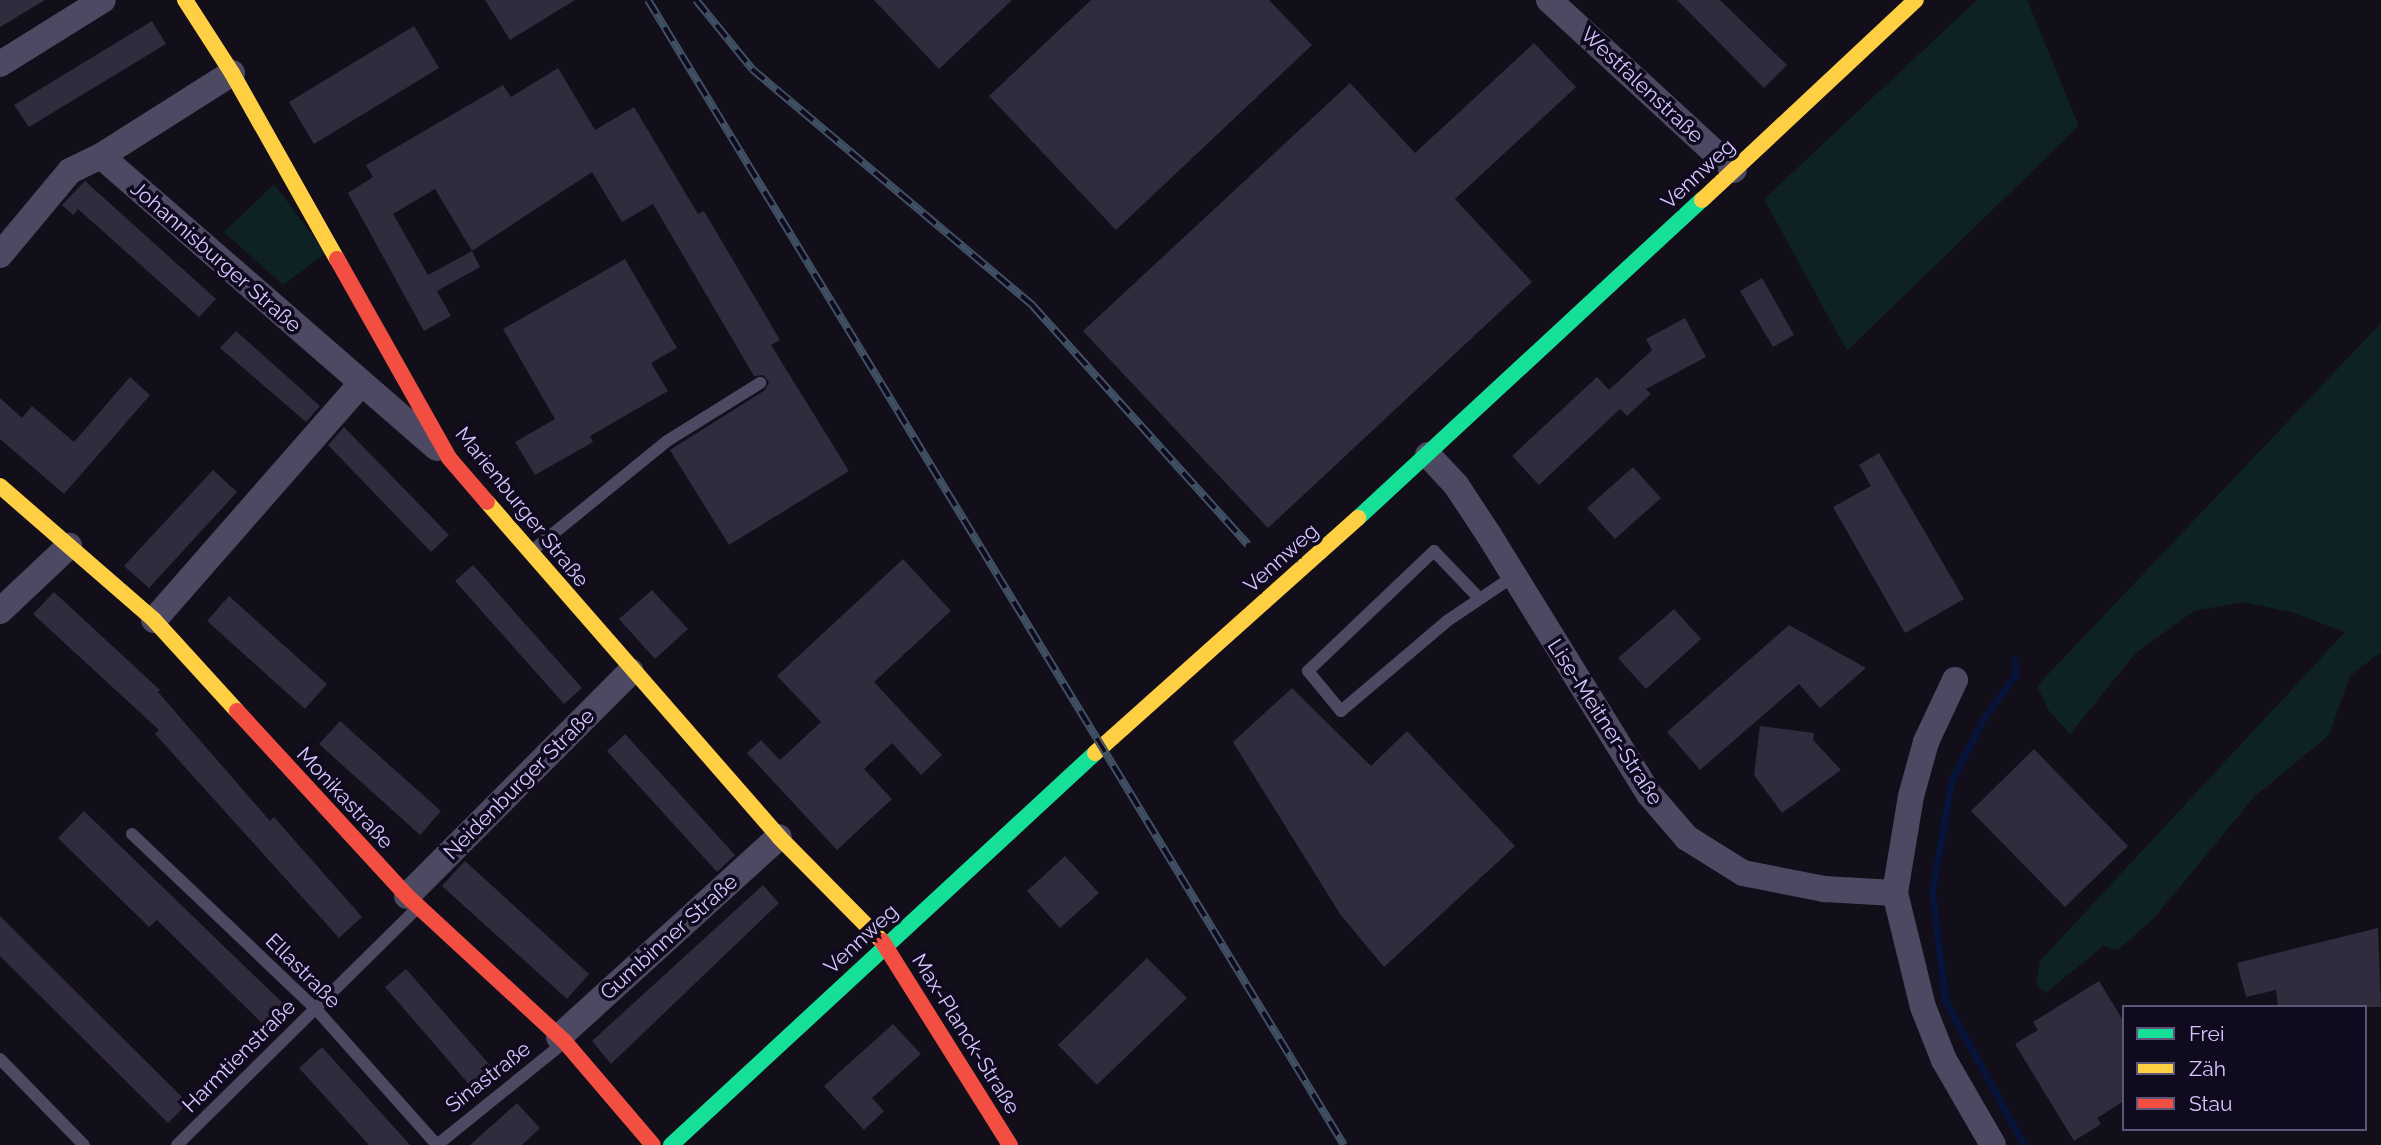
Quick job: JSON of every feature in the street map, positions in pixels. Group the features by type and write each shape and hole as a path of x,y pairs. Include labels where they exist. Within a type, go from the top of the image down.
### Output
{"street":[{"path":"0,64 103,0"},
{"name":"Marienburger Straße","path":"185,0 232,73 449,458 631,671 779,837 885,944"},
{"name":"Westfalenstraße","path":"1549,0 1734,170"},
{"name":"Vennweg","path":"671,1145 885,944 1428,455 1916,0"},
{"path":"0,255 70,170 101,156 232,73"},
{"name":"Johannisburger Straße","path":"101,156 360,385 449,458"},
{"path":"154,620 261,494 360,385"},
{"name":"Lise-Meitner-Straße","path":"1428,455 1456,485 1649,794 1687,838 1743,873 1824,889 1895,893"},
{"name":"Monikastraße","path":"0,486 154,620 412,901 562,1040 653,1145"},
{"path":"0,611 69,546"},
{"name":"Neidenburger Straße","path":"412,901 631,671"},
{"path":"1955,680 1926,741 1914,785 1895,893 1923,1007 1944,1060 1993,1145"},
{"name":"Gumbinner Straße","path":"562,1040 779,837"},
{"name":"Max-Planck-Straße","path":"885,944 1010,1145"}],"lane":[{"path":"1888,0 1901,14"},
{"path":"530,553 667,441 760,383"},
{"path":"1479,598 1434,551 1308,671 1340,710 1479,598 1514,576"},
{"name":"Ellastraße","path":"132,834 315,1007 437,1145"},
{"name":"Harmtienstraße","path":"177,1145 315,1007 412,901"},
{"name":"Sinastraße","path":"437,1145 562,1040"},
{"path":"0,1059 84,1145"}],"green space":[{"path":"1977,0 2027,0 2079,126 1847,351 1764,199"},
{"path":"274,184 326,253 283,285 224,232"},
{"path":"2381,323 2381,652 2350,676 2329,735 2254,797 2155,917 2118,950 2103,946 2046,993 2036,985 2040,961 2345,632 2294,613 2243,602 2194,611 2136,653 2070,734 2049,711 2037,686"}],"building":[{"path":"0,0 45,0 0,27"},
{"path":"485,0 575,0 510,40"},
{"path":"874,0 1012,0 939,69"},
{"path":"1091,0 1269,0 1312,45 1116,230 989,96"},
{"path":"1677,0 1720,0 1787,65 1764,88"},
{"path":"152,21 166,44 29,127 14,105"},
{"path":"414,26 439,68 314,144 289,102"},
{"path":"1534,43 1576,87 1455,199 1532,282 1268,528 1083,331 1350,83 1415,153"},
{"path":"558,68 595,130 634,107 698,214 704,211 780,340 771,345 849,471 729,545 670,450 765,390 769,382 763,375 754,376 653,204 622,222 592,172 472,251 480,267 437,291 451,316 424,331 348,193 373,177 366,165 503,85 511,97","holes":["435,189 472,251 428,275 393,214"]},
{"path":"85,181 216,299 199,317 78,209 73,215 62,205"},
{"path":"625,259 677,348 651,363 668,391 590,436 593,442 535,475 515,442 555,419 503,329"},
{"path":"1762,278 1794,335 1773,347 1740,291"},
{"path":"1685,318 1706,357 1646,389 1651,394 1627,416 1620,409 1539,485 1512,456 1597,377 1609,390 1652,350 1646,339"},
{"path":"236,331 320,406 306,422 220,348"},
{"path":"130,377 150,395 64,494 0,439 0,398 22,418 32,406 74,442"},
{"path":"344,427 449,535 431,552 328,445"},
{"path":"1879,453 1964,599 1905,633 1833,507 1871,486 1859,465"},
{"path":"1633,467 1661,498 1615,539 1587,508"},
{"path":"213,470 237,492 149,588 124,566"},
{"path":"903,559 951,611 874,682 942,755 921,775 892,743 864,769 892,799 837,850 747,753 761,740 780,760 821,722 777,676"},
{"path":"473,565 582,688 564,704 455,581"},
{"path":"652,590 688,629 655,659 619,619"},
{"path":"54,592 160,690 158,692 270,821 274,817 362,917 339,938 155,734 159,730 33,614"},
{"path":"229,596 327,684 305,709 207,621"},
{"path":"1674,609 1701,639 1646,689 1618,658"},
{"path":"1789,625 1866,668 1820,708 1799,684 1700,770 1667,732"},
{"path":"1292,688 1371,766 1407,731 1515,846 1384,967 1340,914 1233,742"},
{"path":"340,721 441,811 420,835 319,744"},
{"path":"1760,726 1814,733 1813,740 1841,770 1782,813 1754,775"},
{"path":"625,734 735,855 717,872 607,751"},
{"path":"2034,749 2128,846 2065,907 1971,811"},
{"path":"84,811 291,1011 271,1032 157,920 149,927 58,838"},
{"path":"1065,856 1099,893 1060,928 1027,891"},
{"path":"465,861 589,974 567,999 442,886"},
{"path":"763,885 779,903 611,1064 592,1041"},
{"path":"0,916 188,1103 168,1123 0,956"},
{"path":"2378,928 2381,1007 2278,1005 2276,990 2246,997 2237,963"},
{"path":"1147,958 1187,998 1097,1085 1058,1045"},
{"path":"406,969 496,1072 474,1090 385,987"},
{"path":"2099,981 2122,1019 2122,1102 2097,1118 2101,1124 2074,1141 2015,1044 2038,1030 2033,1022"},
{"path":"893,1024 921,1054 872,1098 884,1111 864,1130 824,1086"},
{"path":"322,1047 410,1145 369,1145 299,1068"},
{"path":"517,1103 540,1128 522,1145 470,1145"}],"waterway":[{"path":"2014,660 2016,674 1983,719 1951,782 1932,891 1945,1000 2024,1145"}],"railway":[{"path":"648,0 1344,1145"},
{"path":"696,0 752,69 1033,306 1248,545"}],"traffic: fast":[{"path":"1358,518 1702,200"},
{"path":"671,1145 1095,753"}],"traffic: slow":[{"path":"185,0 232,73 337,259"},
{"path":"1702,200 1916,0"},
{"path":"0,486 154,620 237,711"},
{"path":"487,502 779,837 882,941"},
{"path":"1095,753 1358,518"}],"traffic: jam":[{"path":"337,259 449,458 487,502"},
{"path":"237,711 407,896 565,1042 653,1145"},
{"path":"882,941 1010,1145"}]}
